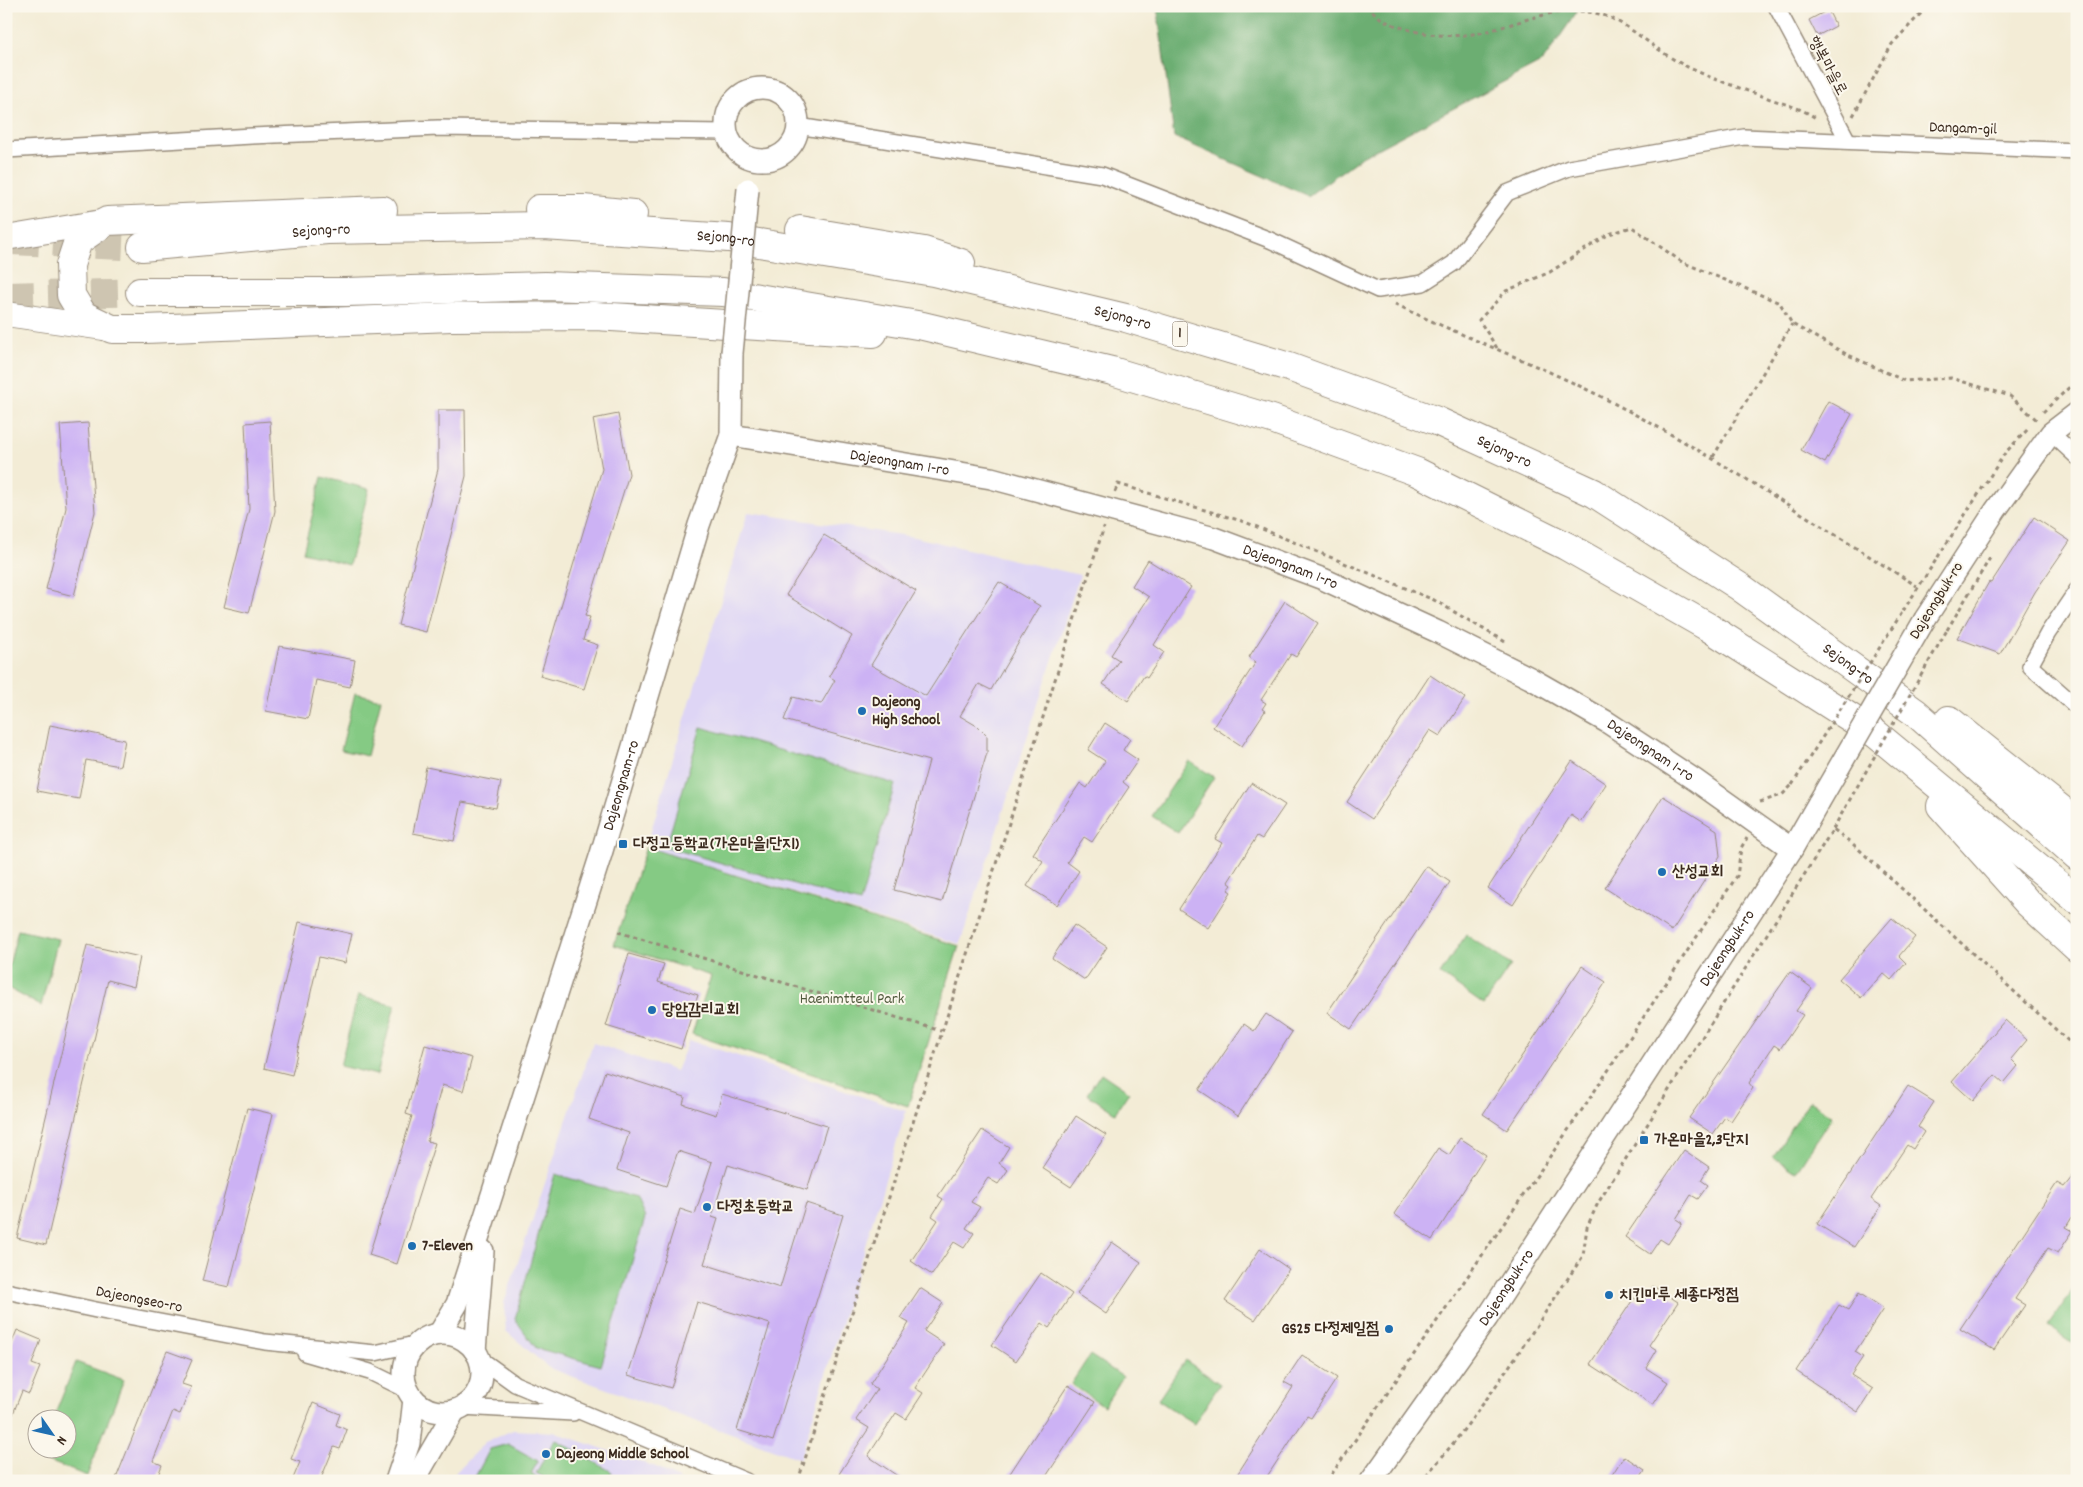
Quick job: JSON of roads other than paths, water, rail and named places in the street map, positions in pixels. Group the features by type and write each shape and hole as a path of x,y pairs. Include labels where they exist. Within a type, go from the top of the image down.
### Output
{"highway":[{"path":"1020,349 887,334 595,316 452,317 112,329 83,315 71,295 70,265 78,241 107,221 340,210 583,209 772,227 924,251 1126,318"},
{"name":"Sejong-ro","path":"142,247 327,230 524,226 729,238 933,272 1126,318 1289,367 1437,421 1594,493 1740,588 1916,713 2077,856"},
{"path":"140,292 346,292 545,286 723,292 922,326 1112,371 1272,419 1417,472 1566,546 1683,613 1876,734 2077,900"},
{"path":"1740,588 1853,650 1966,732 2077,822"},
{"path":"1876,734 2028,903 2077,948"}],"main road":[{"path":"6,238 107,221"},
{"path":"6,314 112,329"}],"street":[{"name":"행복마을로","path":"1776,6 1848,141"},
{"path":"756,88 768,88 779,92 789,99 795,110 798,126 791,146 783,154 771,160 755,160 738,152 730,142 726,132 726,120 729,109 745,92 756,88"},
{"name":"Dangam-gil","path":"798,126 1102,175 1270,240 1378,290 1423,283 1454,262 1507,193 1568,168 1744,137 2077,151"},
{"path":"6,150 438,128 726,132"},
{"name":"Dajeongnam-ro","path":"486,1213 601,854 699,525 731,435 732,353 748,190 755,160"},
{"name":"Dajeongbuk-ro","path":"1371,1481 1487,1318 1792,849 1925,619 1995,511 2051,432 2077,413"},
{"path":"2051,432 2077,457"},
{"name":"Dajeongnam 1-ro","path":"731,435 991,478 1214,538 1323,580 1438,632 1530,678 1607,722 1695,780 1792,849"},
{"path":"2077,590 2048,633 2030,666 2077,708"},
{"path":"439,1334 458,1304 486,1213"},
{"path":"414,1481 458,1409 473,1398 480,1386 482,1372 477,1354 486,1213"},
{"name":"Dajeongseo-ro","path":"6,1291 265,1342"},
{"path":"265,1342 375,1353 418,1343 439,1334 453,1335 465,1341 477,1354 515,1384 746,1481"},
{"path":"265,1342 370,1372 411,1395 426,1408 440,1412 458,1409 582,1413"},
{"path":"396,1481 409,1443 411,1395 404,1374 408,1357 418,1343"}],"tunnel":[{"path":"11,241 142,247"},
{"path":"6,296 140,292"}],"place":[{"name":"Dajeong High School","path":"862,711"},
{"name":"다정고등학교(가온마을1단지)","path":"623,844"},
{"name":"산성교회","path":"1662,872"},
{"name":"당암감리교회","path":"652,1010"},
{"name":"가온마을2,3단지","path":"1644,1140"},
{"name":"다정초등학교","path":"707,1207"},
{"name":"7-Eleven","path":"412,1246"},
{"name":"치킨마루 세종다정점","path":"1609,1295"},
{"name":"GS25 다정제일점","path":"1389,1329"},
{"name":"Dajeong Middle School","path":"546,1454"}],"park label":[{"name":"Haenimtteul Park","path":"852,999"}]}
